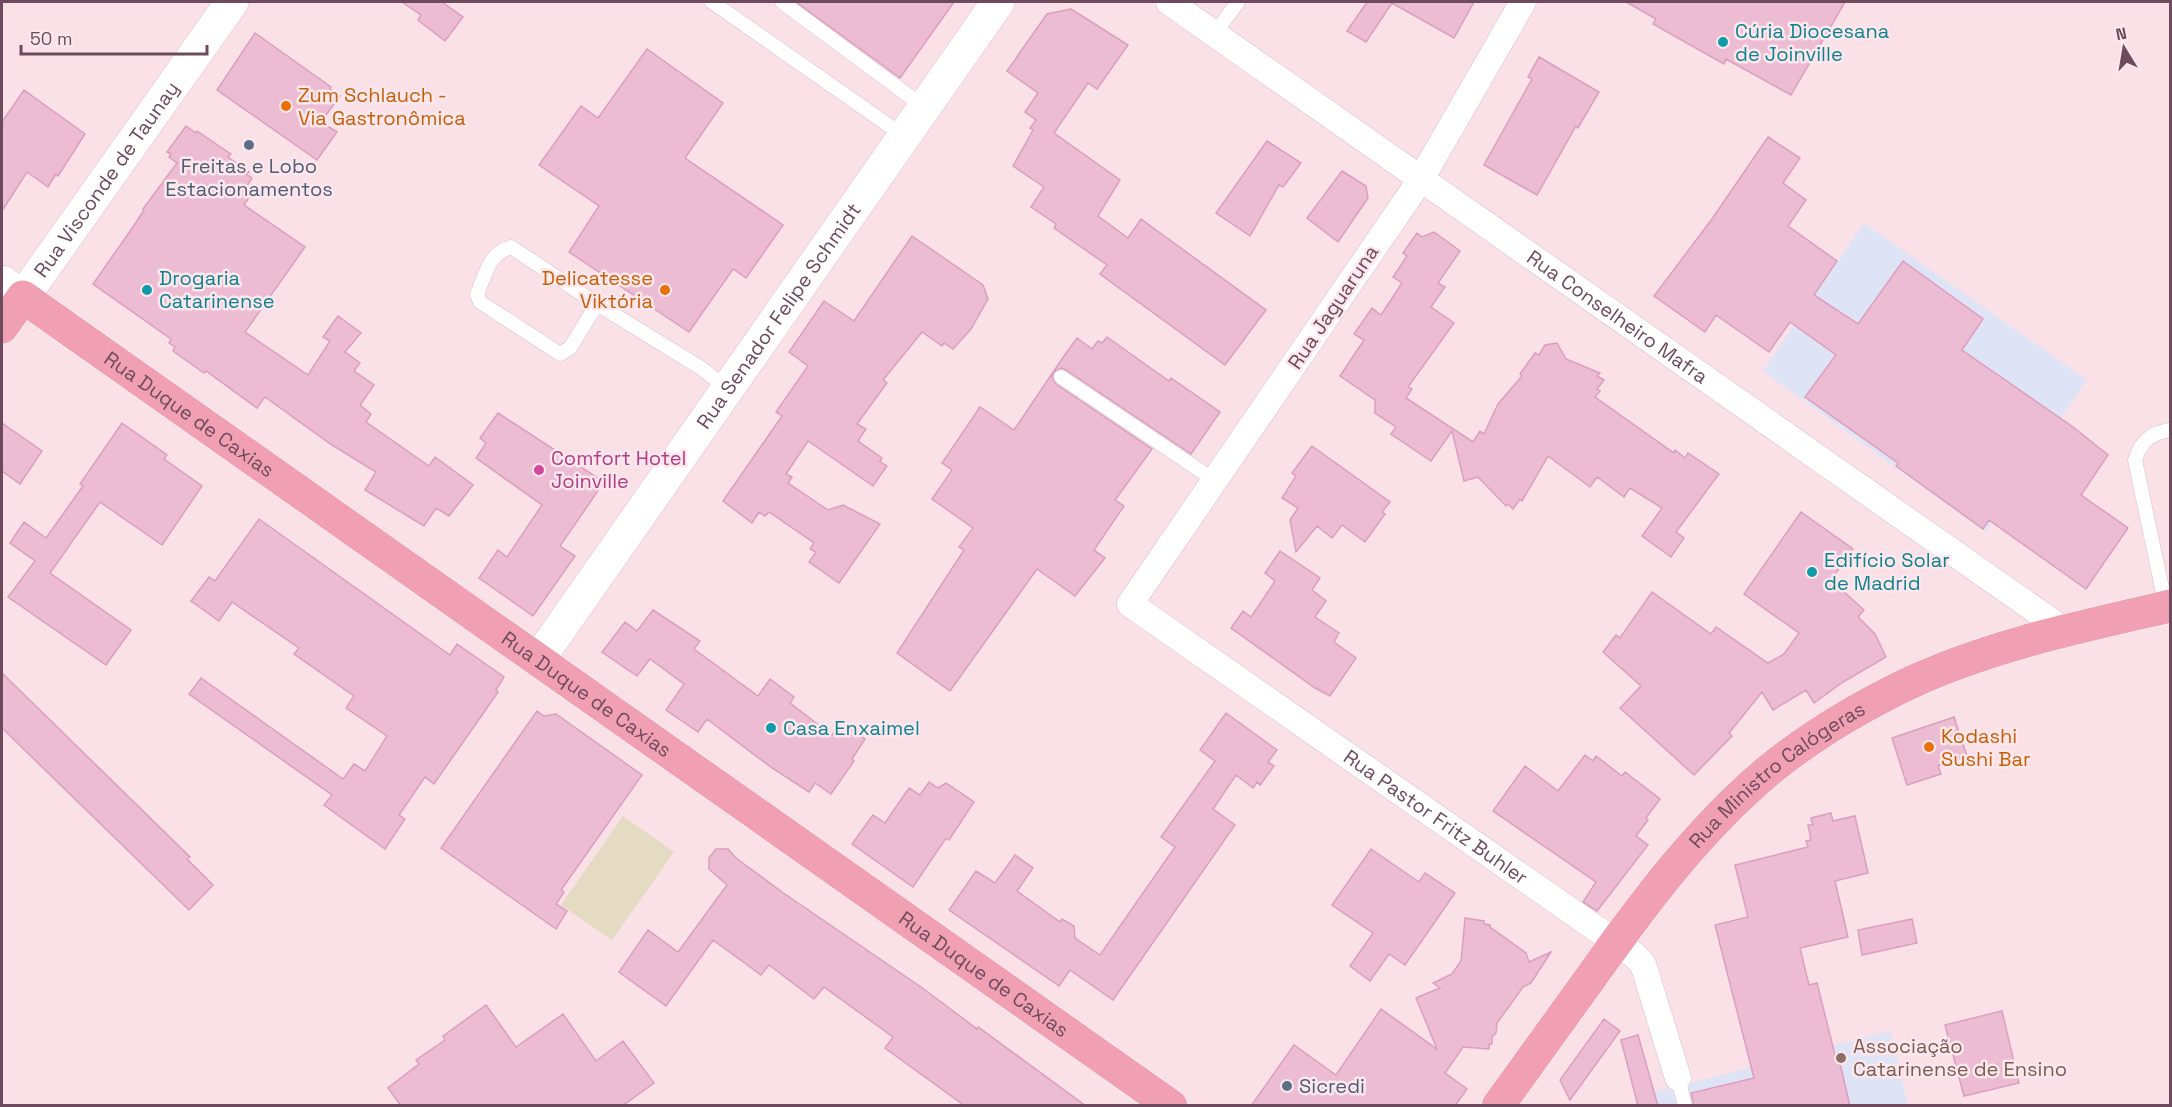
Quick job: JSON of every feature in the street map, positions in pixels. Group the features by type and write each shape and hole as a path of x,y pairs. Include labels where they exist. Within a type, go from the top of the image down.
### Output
{"main road":[{"name":"Rua Visconde de Taunay","path":"2,327 12,289 232,2"},
{"name":"Rua Senador Felipe Schmidt","path":"538,660 998,2"},
{"name":"Rua Duque de Caxias","path":"12,289 1172,1106"},
{"name":"Rua Ministro Calógeras","path":"1498,1106 1616,942 1675,866 1720,815 1768,771 1820,733 1862,707 1915,680 1967,660 2065,631 2168,606"}],"street":[{"name":"Rua Conselheiro Mafra","path":"1168,2 2065,631"},
{"name":"Rua Jaguaruna","path":"1130,604 1421,178 1523,2"},
{"name":"Rua Pastor Fritz Buhler","path":"1130,604 1634,955 1643,964 1678,1078"}],"lane":[{"path":"712,2 904,136"},
{"path":"782,2 924,107"},
{"path":"1214,34 1238,2"},
{"path":"597,303 570,348 560,354 480,302 477,294 492,259 499,250 511,247 702,368 728,389"},
{"path":"1061,377 1214,480"},
{"path":"2168,606 2135,460 2139,447 2150,436 2170,430"},
{"path":"1678,1078 1685,1106"}],"shaded area":[{"path":"1864,223 2087,380 1985,532 1763,371"},
{"path":"623,816 674,852 612,940 561,905"},
{"name":"Associação Catarinense de Ensino","path":"1890,1031 1908,1105 1655,1106 1652,1093"}],"building":[{"path":"402,2 442,2 463,17 445,41 418,20 421,15"},
{"path":"796,2 954,2 900,78"},
{"path":"1367,2 1474,2 1454,38 1392,3 1366,42 1347,31"},
{"path":"1626,2 1845,2 1791,95 1726,59 1724,64 1653,24 1656,19"},
{"path":"1071,9 1128,45 1097,89 1088,83 1054,133 1120,180 1098,216 1128,238 1141,219 1266,310 1225,365 1100,274 1107,265 1054,228 1056,224 1031,207 1044,187 1013,166 1033,130 1030,128 1036,120 1025,112 1038,93 1007,71 1047,14"},
{"name":"Zum Schlauch - Via Gastronômica","path":"255,33 331,87 330,89 340,96 321,122 337,132 317,160 217,90"},
{"path":"647,49 723,103 685,158 783,225 746,278 733,269 689,332 569,252 599,206 539,165 581,106 598,118"},
{"path":"1539,57 1599,92 1578,128 1576,126 1537,195 1484,165 1532,79 1528,77"},
{"path":"24,90 85,134 58,176 56,174 48,187 27,172 2,211 2,122"},
{"path":"186,126 231,154 228,157 249,172 246,174 252,178 245,189 251,194 244,205 305,247 245,332 308,375 330,341 323,337 338,316 361,333 345,352 360,363 354,371 374,385 360,405 371,414 366,422 429,466 435,457 473,485 449,516 436,508 424,526 365,490 376,472 332,445 265,397 257,408 206,371 204,373 173,351 175,347 169,343 171,339 93,284 177,163 169,157 171,154 167,152"},
{"path":"1768,137 1800,158 1783,183 1806,200 1788,226 1837,261 1814,295 1858,324 1903,261 1983,319 1962,350 2073,427 2108,455 2081,495 2128,528 2086,589 1989,520 1983,529 1896,466 1898,463 1805,397 1836,355 1790,322 1769,352 1716,315 1705,332 1654,296 1712,219"},
{"path":"1267,141 1301,163 1283,187 1279,185 1250,236 1216,213"},
{"path":"1342,171 1366,186 1368,198 1338,242 1307,218"},
{"path":"1434,232 1460,251 1438,283 1445,287 1431,307 1454,323 1408,387 1412,389 1406,398 1473,442 1480,431 1484,434 1498,404 1522,376 1520,374 1535,353 1539,355 1545,345 1557,343 1566,359 1600,373 1597,376 1604,380 1597,389 1600,391 1595,397 1674,453 1675,450 1685,458 1688,453 1719,474 1676,532 1684,538 1671,557 1642,536 1662,508 1630,488 1624,497 1597,477 1590,487 1548,456 1522,501 1520,499 1513,509 1508,504 1506,506 1478,477 1464,481 1452,431 1431,461 1391,434 1396,427 1375,413 1375,400 1340,376 1364,340 1354,334 1372,308 1381,315 1402,283 1393,277 1407,256 1403,253 1417,233 1422,237"},
{"path":"912,236 983,285 988,299 971,329 953,349 944,343 942,346 922,332 883,380 887,383 857,424 866,429 858,441 882,458 880,462 887,466 873,486 808,441 786,474 792,477 788,483 828,510 843,505 880,524 839,583 809,562 816,552 810,549 814,543 769,512 765,516 759,512 752,523 723,501 782,416 776,412 808,366 789,352 824,301 854,321"},
{"path":"1107,337 1169,381 1171,378 1220,412 1191,454 1066,370 1061,368 1054,372 1052,377 1056,384 1152,449 1115,500 1124,506 1094,550 1105,558 1075,596 1037,569 950,691 897,653 964,550 959,547 973,528 932,499 952,470 942,463 980,407 1014,430 1077,338 1092,349 1098,341 1102,343"},
{"path":"498,413 604,482 560,546 575,556 533,616 479,578 498,550 507,557 542,505 476,458 486,443 480,438"},
{"path":"2,423 42,451 20,484 2,471"},
{"path":"122,423 167,455 164,459 202,486 162,545 100,502 50,573 131,630 106,665 8,597 35,561 10,543 24,522 46,538 83,486 80,484"},
{"path":"1312,446 1390,502 1382,512 1385,514 1365,542 1342,525 1332,538 1317,526 1296,552 1290,520 1298,508 1282,498 1296,476 1292,473"},
{"path":"1801,512 1853,549 1831,580 1864,610 1858,617 1875,634 1886,657 1843,682 1814,703 1806,690 1773,710 1762,692 1729,733 1732,736 1694,775 1620,708 1641,686 1603,652 1616,635 1620,638 1652,592 1711,634 1716,627 1768,663 1784,654 1799,633 1744,594"},
{"path":"259,519 450,655 457,644 504,677 496,690 498,692 434,784 425,777 399,815 405,819 385,849 324,805 332,795 189,694 201,678 343,779 354,764 365,771 387,736 346,708 354,696 294,654 299,648 232,602 219,621 191,601 209,577 215,581"},
{"path":"1280,551 1320,578 1312,590 1326,601 1315,617 1339,633 1334,642 1356,658 1330,696 1315,688 1231,628 1243,611 1251,617 1275,581 1265,573"},
{"path":"653,610 700,641 694,649 758,696 770,679 794,697 790,703 832,735 841,723 865,739 852,759 854,761 831,794 815,783 809,792 772,768 707,719 698,732 666,710 684,684 650,659 637,676 602,652 625,622 637,631"},
{"path":"2,673 190,857 187,859 213,885 189,910 2,728"},
{"path":"537,711 544,716 556,714 642,775 561,890 564,892 556,904 567,911 556,929 441,848"},
{"path":"1226,713 1277,750 1268,762 1274,766 1260,785 1257,782 1253,788 1236,775 1213,809 1235,825 1113,1000 1070,970 1059,986 949,910 976,871 995,883 1015,855 1033,868 1017,891 1060,922 1062,919 1074,926 1075,938 1100,955 1175,847 1161,837 1215,761 1200,750"},
{"name":"Kodashi Sushi Bar","path":"1954,717 1967,756 1938,766 1941,774 1907,785 1892,738"},
{"path":"1585,755 1593,761 1596,756 1622,776 1625,772 1660,799 1636,836 1648,845 1597,911 1583,902 1596,882 1493,811 1525,766 1558,791"},
{"path":"929,782 938,788 946,783 974,802 949,840 946,838 913,887 852,844 873,815 885,823 909,788 920,795"},
{"path":"1831,813 1833,821 1855,816 1868,873 1835,881 1848,937 1800,948 1809,985 1817,983 1850,1106 1694,1106 1691,1093 1754,1078 1715,925 1748,917 1735,865 1808,847 1806,841 1811,840 1808,825 1813,825 1811,818"},
{"path":"716,849 728,849 736,858 782,892 921,987 977,1029 978,1027 1086,1106 965,1106 885,1048 893,1037 824,987 814,999 769,965 761,975 713,940 666,1006 619,972 648,930 678,952 727,885 709,869 709,858"},
{"path":"1371,849 1419,882 1425,873 1455,893 1405,965 1389,954 1370,981 1350,966 1373,933 1332,905"},
{"path":"1465,918 1484,921 1484,924 1490,925 1526,953 1529,962 1551,952 1531,983 1523,987 1497,1023 1496,1033 1492,1037 1489,1049 1463,1047 1445,1073 1467,1089 1455,1106 1251,1106 1294,1045 1336,1075 1381,1009 1437,1049 1416,998 1440,988 1433,983 1452,974 1461,961"},
{"path":"1912,919 1917,943 1862,955 1858,930"},
{"path":"486,1005 516,1047 563,1014 596,1061 623,1041 654,1083 622,1106 401,1106 388,1088 419,1064 416,1060 445,1040 443,1036"},
{"path":"2002,1011 2019,1083 1964,1096 1945,1025"},
{"path":"1604,1019 1620,1031 1570,1100 1560,1080"},
{"path":"1638,1035 1658,1106 1638,1106 1621,1040"}],"place":[{"name":"Cúria Diocesana de Joinville","path":"1723,42"},
{"name":"Zum Schlauch - Via Gastronômica","path":"286,106"},
{"name":"Freitas e Lobo Estacionamentos","path":"249,145"},
{"name":"Drogaria Catarinense","path":"147,290"},
{"name":"Delicatesse Viktória","path":"665,290"},
{"name":"Comfort Hotel Joinville","path":"539,470"},
{"name":"Edifício Solar de Madrid","path":"1812,572"},
{"name":"Casa Enxaimel","path":"771,728"},
{"name":"Kodashi Sushi Bar","path":"1929,747"},
{"name":"Associação Catarinense de Ensino","path":"1841,1058"},
{"name":"Sicredi","path":"1287,1086"}]}
